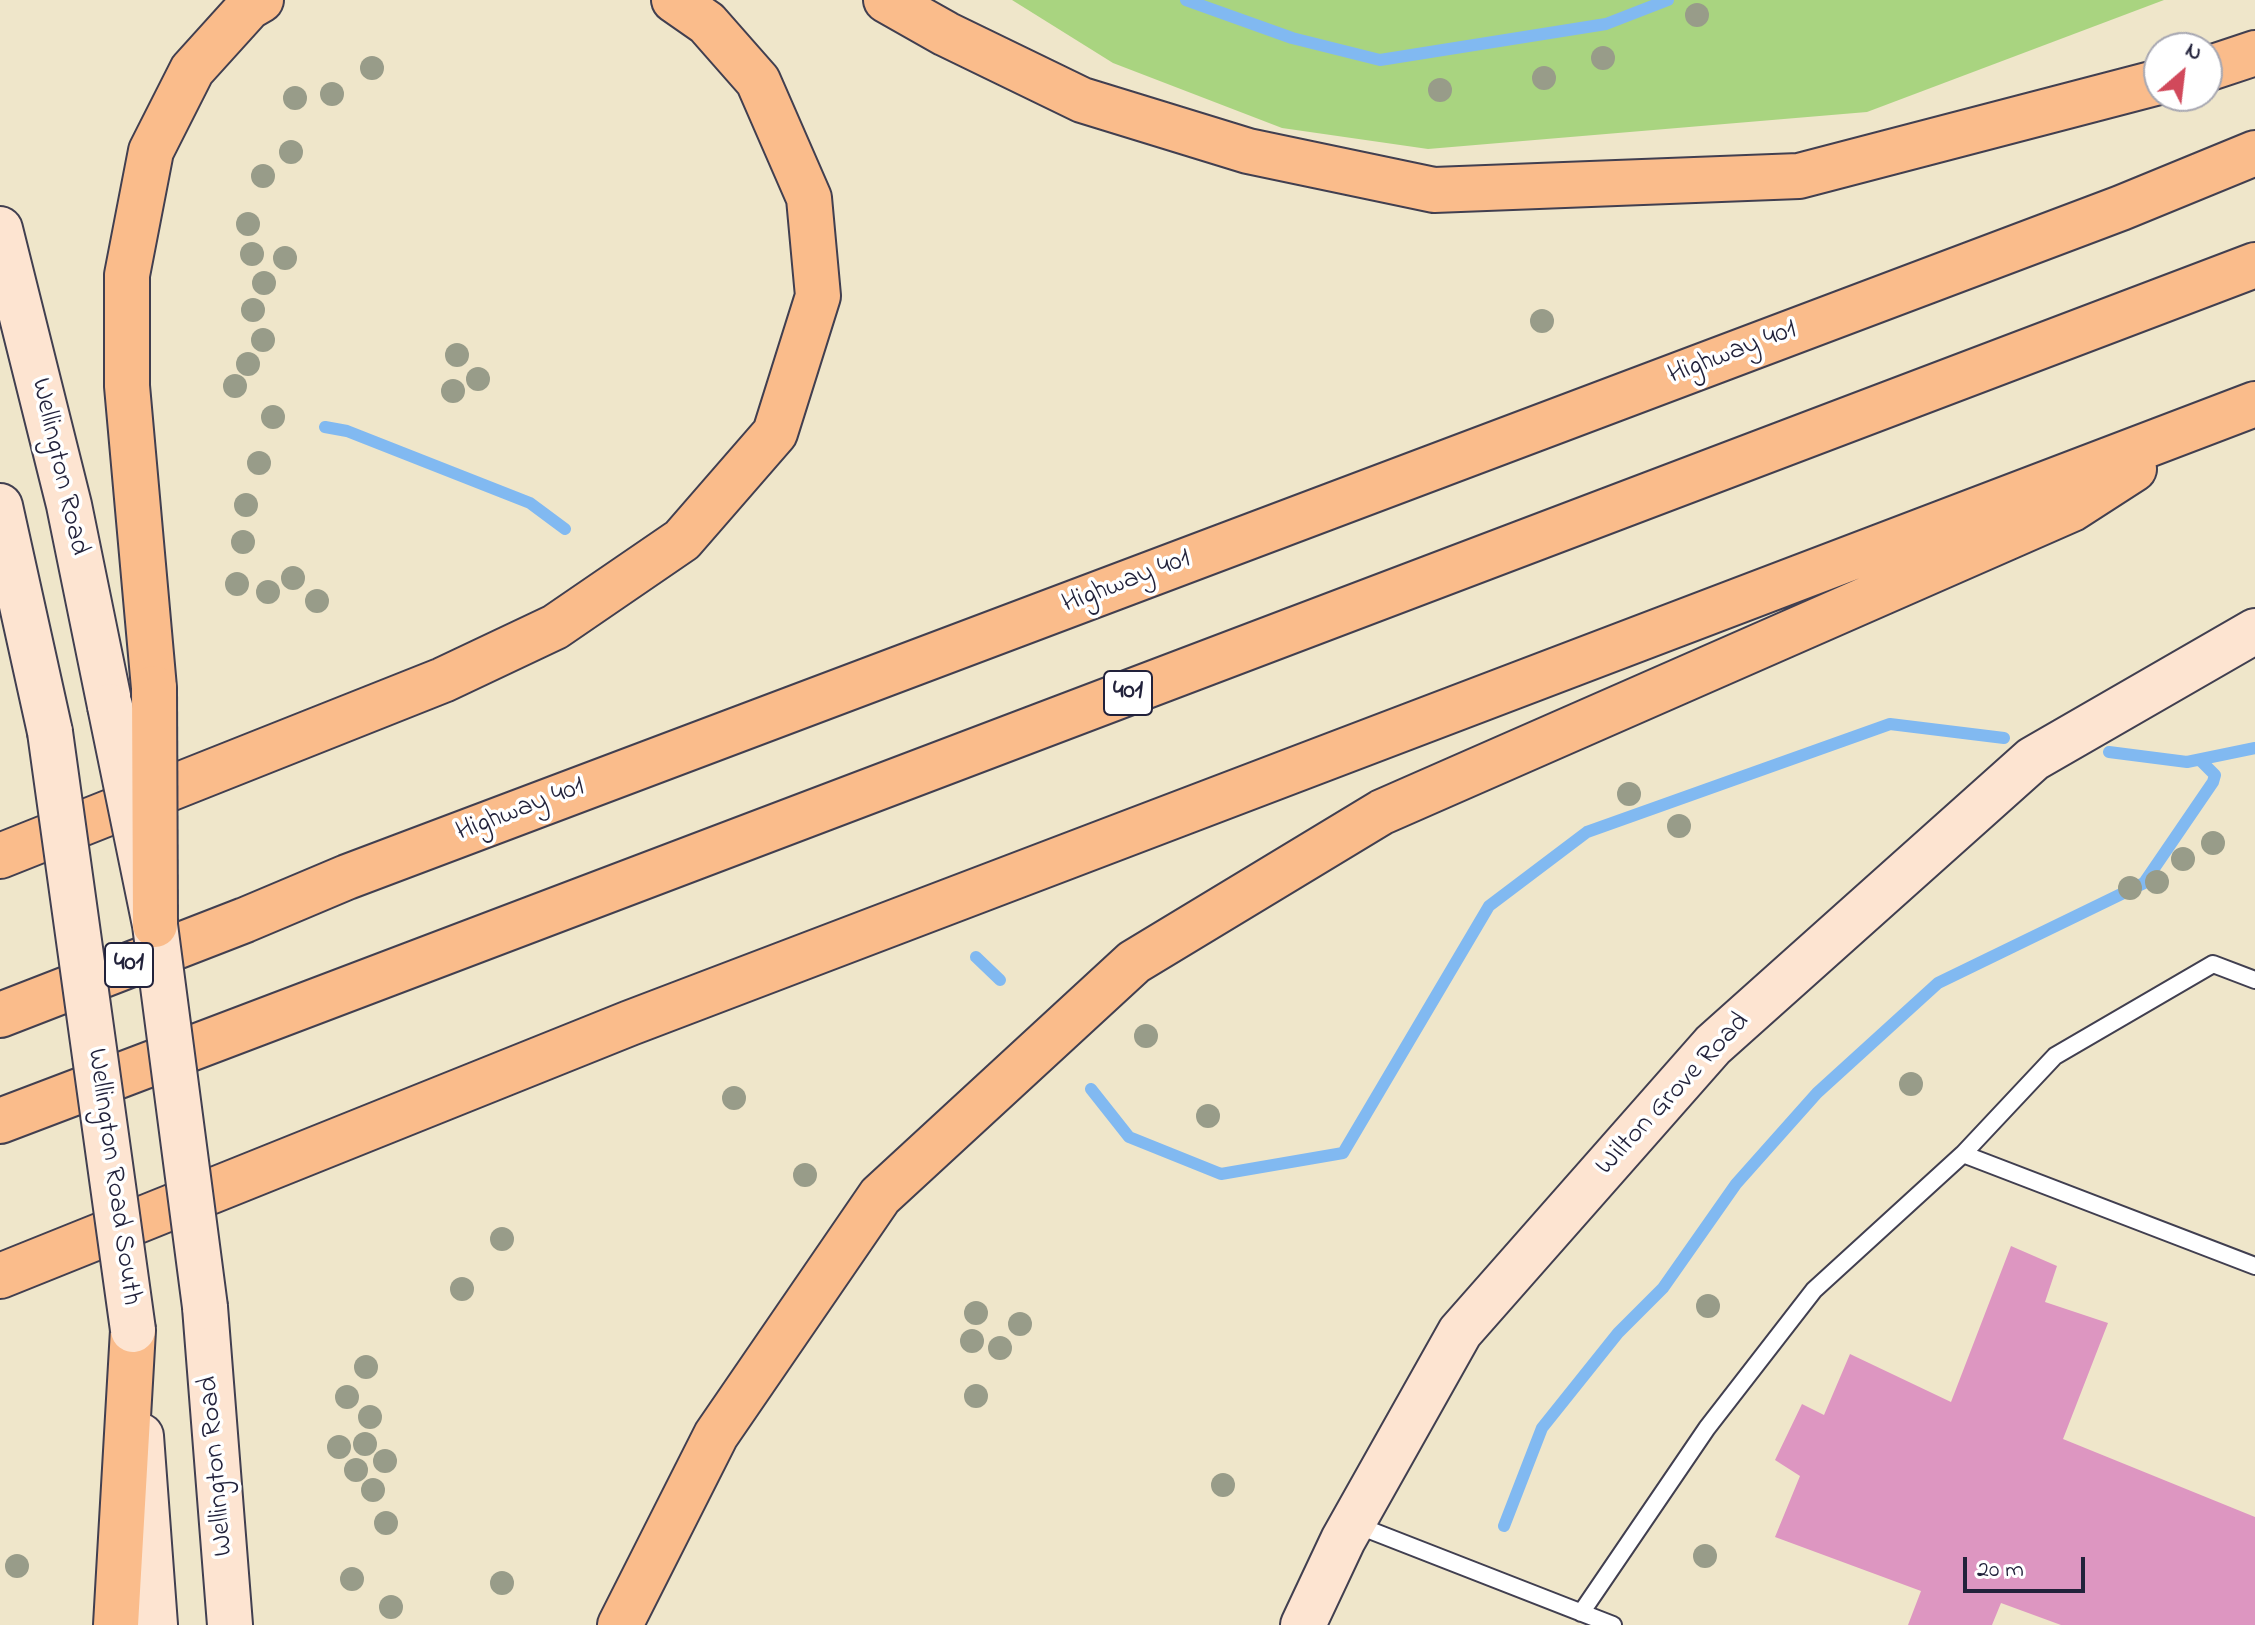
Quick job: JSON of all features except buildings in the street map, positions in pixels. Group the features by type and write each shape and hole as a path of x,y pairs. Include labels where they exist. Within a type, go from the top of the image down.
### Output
{"highway":[{"path":"155,925 154,688 127,386 127,275 151,151 192,70 249,7 261,0"},
{"path":"0,856 443,680 555,627 682,540 775,433 818,296 809,198 758,81 707,23 674,0"},
{"path":"886,0 946,34 1082,100 1248,151 1434,190 1799,176 2143,86"},
{"path":"2223,64 2255,53"},
{"name":"Highway 401","path":"0,1015 347,877 2121,208 2255,153"},
{"name":"401","path":"0,1121 2255,265"},
{"path":"0,1276 630,1023 2255,404"},
{"path":"620,1625 716,1435 880,1196 1134,962 1382,812 2072,509 2201,424"},
{"path":"116,1625 133,1330"}],"main road":[{"name":"Wellington Road","path":"0,229 69,505 155,925 205,1307 230,1625"},
{"name":"Wellington Road South","path":"0,506 50,732 133,1330 155,1625"},
{"name":"Wilton Grove Road","path":"1303,1625 1353,1523 1460,1332 1713,1045 2033,759 2255,631"}],"lane":[{"path":"1581,1613 1707,1428 1814,1290 1963,1154 2055,1056 2213,964 2255,980"},
{"path":"1963,1154 2255,1266"},
{"path":"1353,1523 1613,1625"}],"green space":[{"path":"1012,0 2164,0 1867,112 1428,149 1282,128 1113,63"}],"waterway":[{"path":"1186,0 1292,38 1380,60 1606,24 1668,0"},
{"path":"325,427 347,431 530,503 565,529"},
{"path":"1091,1089 1129,1137 1221,1174 1343,1153 1489,906 1587,832 1890,724 2004,738"},
{"path":"2109,752 2187,762 2255,748"},
{"path":"1504,1526 1542,1428 1618,1333 1663,1288 1736,1184 1817,1093 1938,983 2144,883 2213,782 2215,775 2201,761"},
{"path":"976,957 1000,980"}]}
